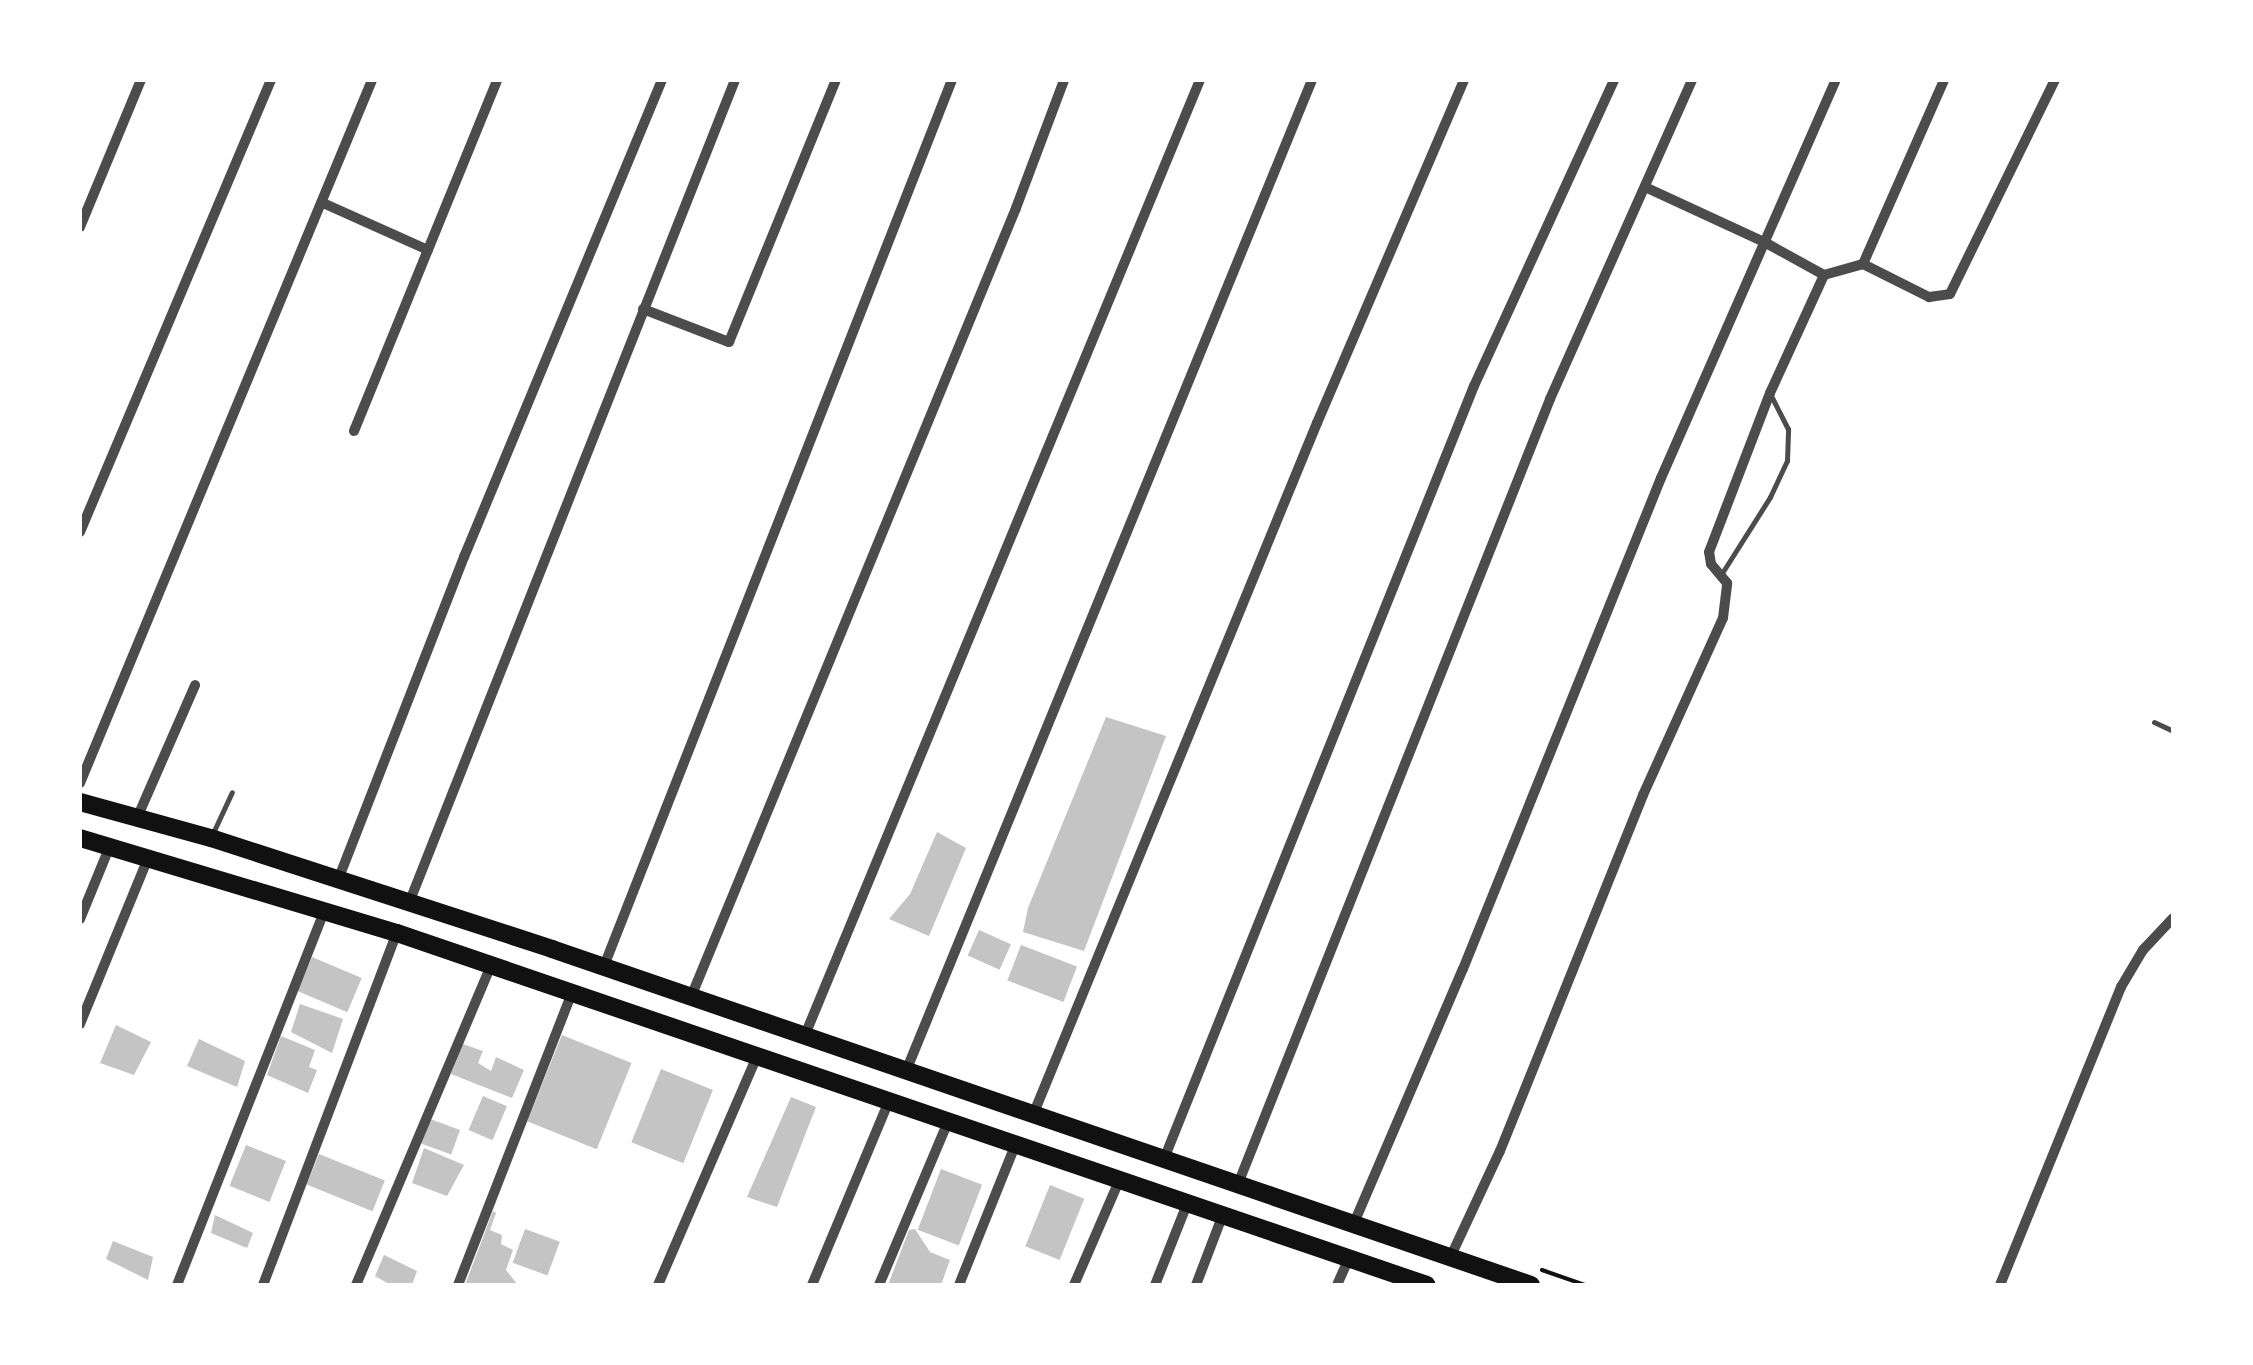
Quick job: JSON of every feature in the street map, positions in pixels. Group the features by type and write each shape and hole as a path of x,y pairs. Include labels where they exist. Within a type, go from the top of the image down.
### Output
{"main road":[{"path":"80,802 211,838 604,966 1450,1258 1481,1277 1531,1285"},
{"path":"80,838 397,933 1427,1285"}],"street":[{"path":"80,227 142,80"},
{"path":"80,532 271,80"},
{"path":"80,783 372,80"},
{"path":"354,431 498,80"},
{"path":"338,880 464,557 662,80"},
{"path":"409,902 734,80"},
{"path":"643,309 729,342 836,80"},
{"path":"604,966 952,80"},
{"path":"692,997 1016,208 1064,80"},
{"path":"806,1036 1200,80"},
{"path":"906,1070 1111,579 1312,80"},
{"path":"1033,1115 1339,370 1464,80"},
{"path":"1164,1160 1474,386 1614,80"},
{"path":"1238,1184 1550,399 1692,80"},
{"path":"1354,1224 1463,970 1661,478 1836,80"},
{"path":"1863,264 1944,80"},
{"path":"1644,187 1766,243 1824,276 1863,264 1929,297 1950,294 2055,80"},
{"path":"323,203 428,250"},
{"path":"1450,1258 1547,1042 1643,795 1723,618 1728,597 1722,573 1711,564 1709,552 1770,393 1824,276"},
{"path":"137,818 195,686"},
{"path":"80,919 110,846"},
{"path":"80,1024 148,857"},
{"path":"177,1285 325,910"},
{"path":"2000,1285 2122,987 2144,950 2173,918"},
{"path":"263,1285 397,933"},
{"path":"356,1285 491,965"},
{"path":"458,1285 572,992"},
{"path":"658,1285 757,1056"},
{"path":"812,1285 889,1100"},
{"path":"879,1285 948,1122"},
{"path":"958,1285 1016,1146"},
{"path":"1074,1285 1120,1181"},
{"path":"1154,1285 1187,1204"},
{"path":"1196,1285 1222,1217"},
{"path":"1337,1285 1348,1260"}],"lane":[{"path":"1722,573 1770,497 1787,460 1788,429 1770,393"},
{"path":"2154,722 2173,731"},
{"path":"211,838 232,792"}],"building":[{"path":"1106,717 1166,736 1084,951 1023,932 1028,908"},
{"path":"937,832 966,848 929,936 889,919 910,894"},
{"path":"979,930 1011,944 1000,970 968,956"},
{"path":"1021,945 1077,967 1063,1002 1007,980"},
{"path":"312,957 362,978 347,1012 298,991"},
{"path":"300,1004 343,1019 332,1053 291,1032"},
{"path":"116,1025 151,1042 134,1075 100,1063"},
{"path":"562,1035 632,1063 597,1149 527,1121"},
{"path":"281,1036 315,1050 309,1067 317,1070 308,1093 267,1075"},
{"path":"199,1039 245,1061 237,1087 187,1066"},
{"path":"463,1044 483,1051 478,1063 491,1071 496,1057 524,1070 512,1098 451,1074"},
{"path":"661,1069 713,1090 683,1163 631,1142"},
{"path":"483,1096 507,1106 492,1140 469,1130"},
{"path":"791,1097 816,1107 777,1207 747,1197"},
{"path":"430,1119 460,1130 451,1154 421,1143"},
{"path":"246,1145 286,1161 269,1202 230,1186"},
{"path":"424,1148 464,1165 447,1196 412,1183"},
{"path":"319,1154 385,1181 372,1211 307,1185"},
{"path":"941,1169 982,1185 959,1245 918,1230"},
{"path":"1050,1185 1084,1199 1060,1260 1025,1246"},
{"path":"493,1211 496,1213 490,1230 502,1235 501,1244 513,1250 506,1270 518,1285 465,1285"},
{"path":"215,1215 253,1233 247,1248 211,1233"},
{"path":"525,1229 560,1242 547,1275 513,1263"},
{"path":"915,1229 930,1252 950,1260 941,1285 888,1285 909,1230"},
{"path":"113,1241 153,1257 148,1280 106,1259"},
{"path":"384,1255 417,1271 412,1285 391,1285 375,1276"}]}
